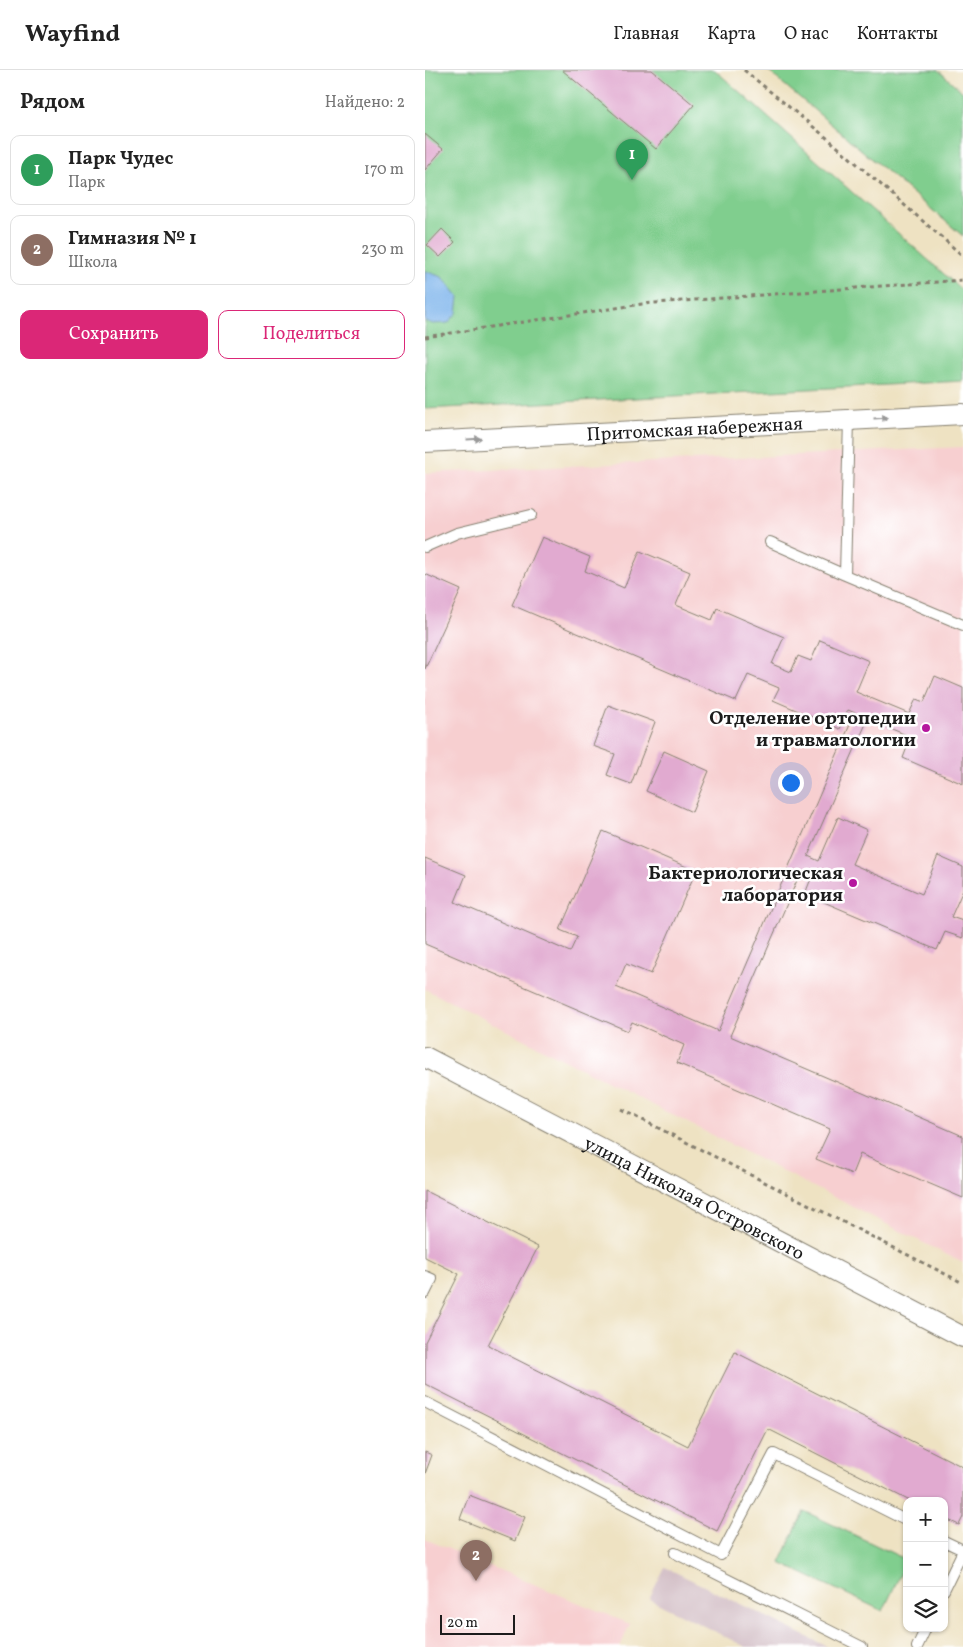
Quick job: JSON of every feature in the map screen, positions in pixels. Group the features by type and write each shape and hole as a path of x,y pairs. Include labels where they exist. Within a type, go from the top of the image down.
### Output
{"street":[{"name":"Притомская набережная","path":"425,442 963,414"},
{"name":"улица Николая Островского","path":"425,1057 963,1337"}],"lane":[{"path":"845,575 849,419"},
{"path":"425,547 457,533 531,515"},
{"path":"770,542 963,625"},
{"path":"425,1276 432,1279 425,1293"},
{"path":"425,1402 721,1555 774,1454 903,1520"},
{"path":"945,1587 963,1550 946,1542"},
{"path":"675,1553 862,1647"},
{"path":"917,1647 924,1632"}],"path":[{"path":"744,70 833,143 963,256"},
{"path":"425,337 642,304 963,280"},
{"path":"621,1109 963,1283"}],"shaded area":[{"path":"963,447 963,1263 425,989 425,473"},
{"path":"425,1539 630,1624 620,1647 425,1647"},
{"path":"665,1567 828,1647 746,1647 649,1599"}],"green space":[{"path":"425,70 715,70 963,291 963,381 425,409"},
{"path":"767,70 938,70 963,92 963,236"},
{"path":"804,1511 903,1558 903,1568 883,1611 780,1563"}],"water":[{"path":"425,271 442,277 459,297 457,313 448,323 433,324 425,321"}],"building":[{"path":"562,70 652,70 694,105 656,149"},
{"path":"425,134 443,149 425,170"},
{"path":"442,229 455,242 440,257 427,245"},
{"path":"542,537 590,557 585,571 624,588 640,551 690,572 676,605 712,620 717,608 784,637 772,664 791,672 798,656 811,661 820,640 869,661 856,692 909,714 916,699 924,702 935,676 963,688 963,784 903,758 911,737 868,719 808,856 819,861 838,817 867,830 852,864 922,894 938,856 963,867 963,890 951,917 963,921 963,938 945,932 937,950 805,894 812,876 801,871 730,1036 963,1136 963,1198 860,1154 852,1174 816,1159 830,1129 677,1063 684,1045 632,1022 628,1031 425,944 425,858 466,875 455,902 570,952 577,937 560,930 603,831 696,871 651,974 626,964 616,987 718,1031 855,713 848,710 840,729 773,700 779,688 748,675 736,701 512,605"},
{"path":"425,574 461,590 425,669"},
{"path":"608,705 655,722 631,784 607,775 615,754 593,746"},
{"path":"664,751 709,771 692,812 646,791"},
{"path":"425,1191 538,1247 488,1345 688,1446 735,1352 963,1467 963,1517 959,1525 948,1520 948,1497 903,1497 768,1429 717,1531 425,1384 425,1342 459,1274 425,1257"},
{"path":"425,1452 432,1455 425,1474"},
{"path":"469,1495 525,1517 515,1541 460,1519"}],"place":[{"name":"Парк Чудес","path":"632,180"},
{"name":"Отделение ортопедии и травматологии","path":"926,728"},
{"name":"Бактериологическая лаборатория","path":"853,883"},
{"name":"Гимназия № 1","path":"476,1581"}]}
